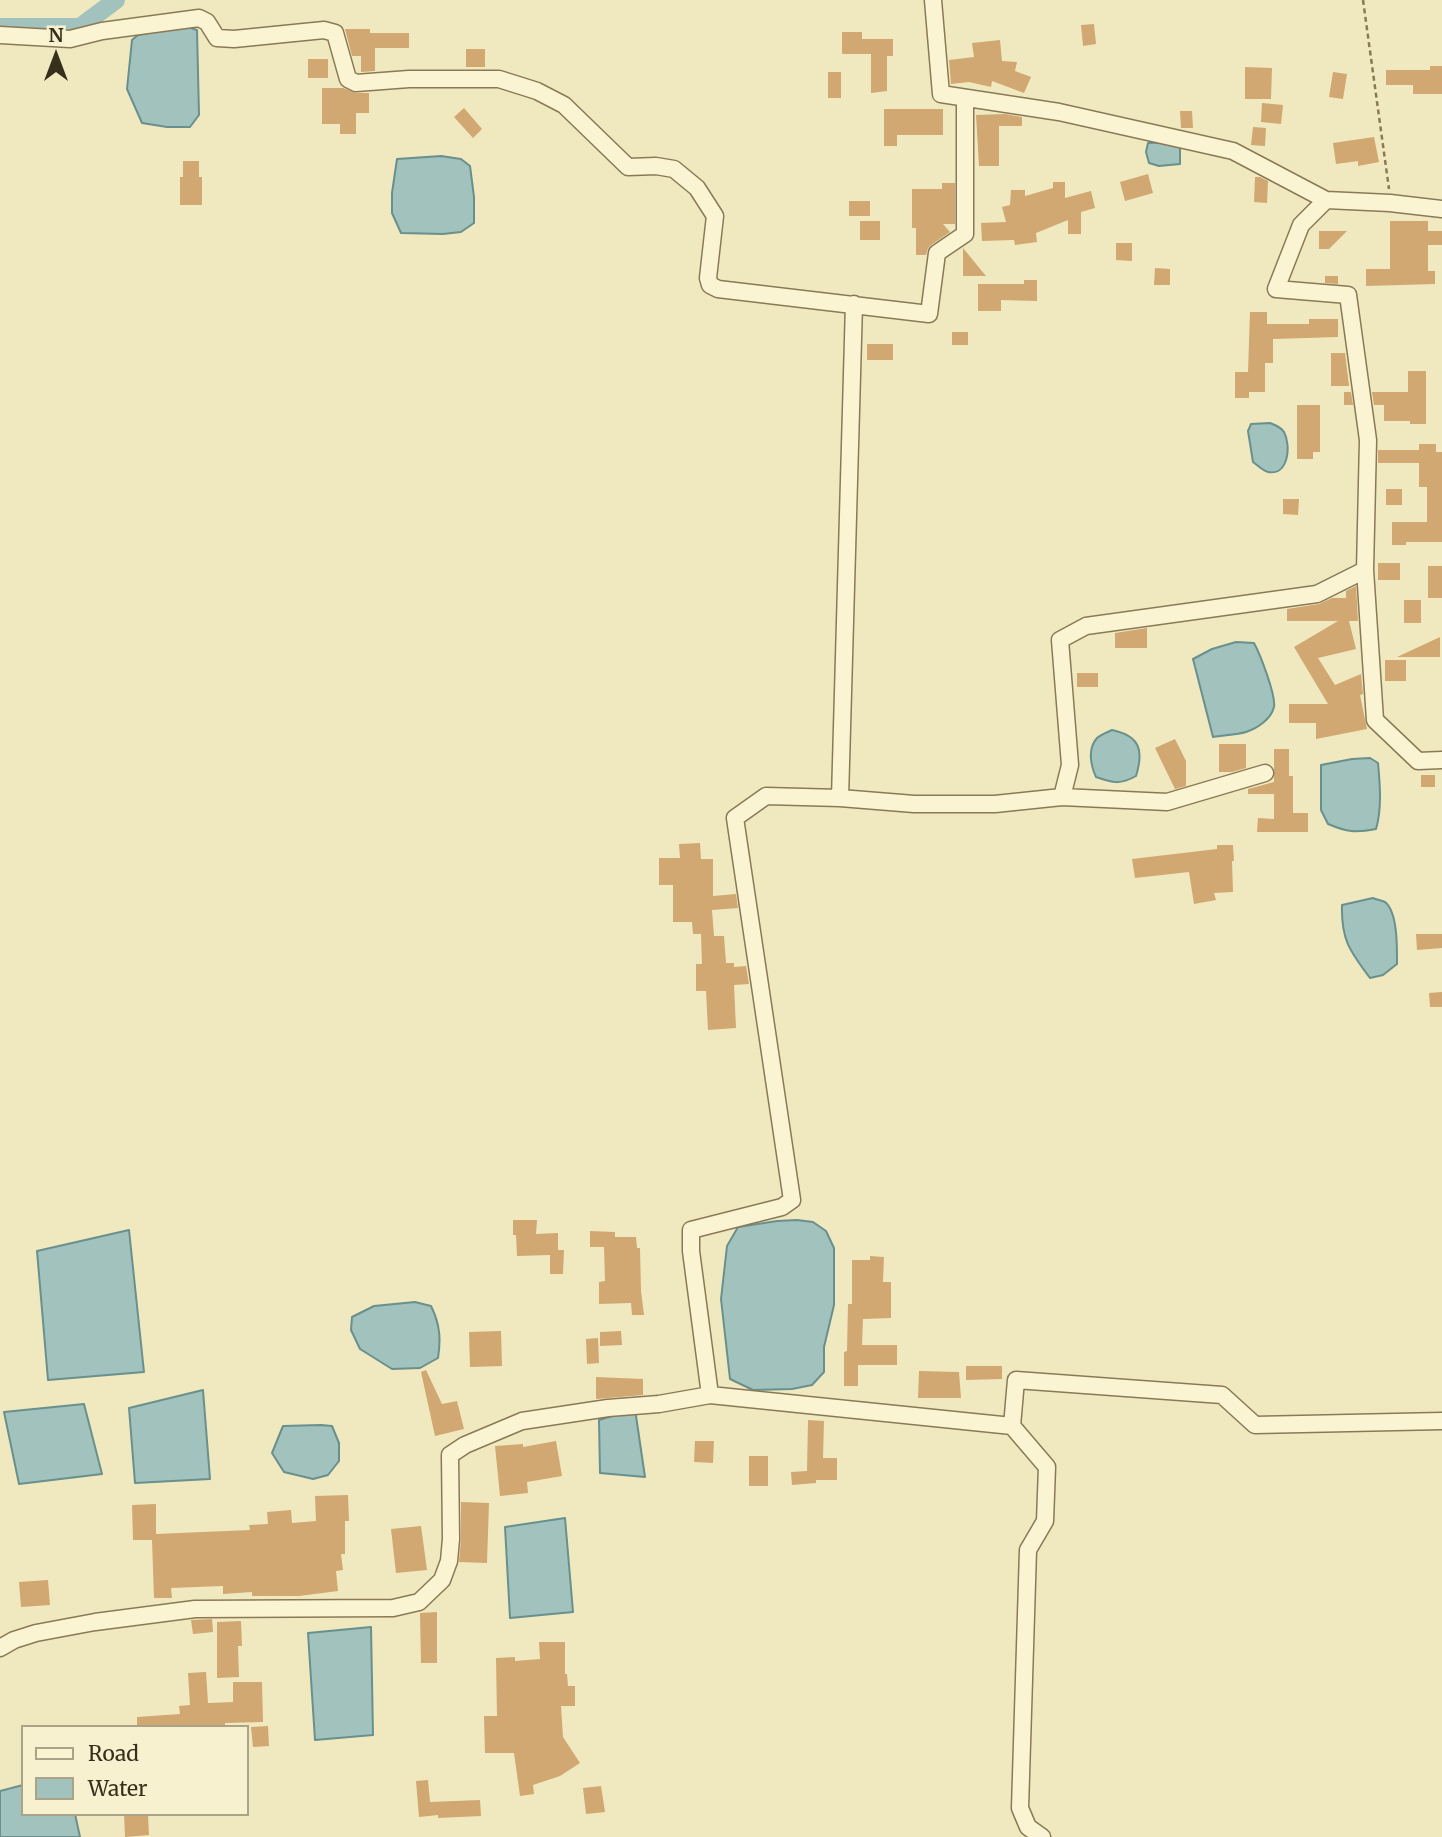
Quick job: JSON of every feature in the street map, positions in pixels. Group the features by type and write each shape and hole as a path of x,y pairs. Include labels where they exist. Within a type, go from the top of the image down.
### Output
{"street":[{"path":"933,0 942,94 1059,112 1233,151 1326,200 1442,209"},
{"path":"0,36 70,38 199,18 207,22 217,38 234,39 324,30 335,33 348,79 356,83 409,79 499,79 537,91 564,105 628,167 656,166 674,169 697,188 715,216 708,278 710,285 718,289 929,314 937,253 965,234 965,98"},
{"path":"1326,200 1301,225 1276,289 1348,295 1368,440 1365,570 1375,719 1418,761 1442,760"},
{"path":"840,798 854,304"},
{"path":"1062,797 1070,765 1060,640 1086,626 1317,594 1365,570"},
{"path":"710,1395 691,1251 691,1230 782,1208 792,1200 735,818 766,796 914,804 995,804 1062,797 1167,802 1265,773"},
{"path":"1042,1837 1028,1827 1020,1808 1028,1550 1045,1521 1047,1467 1013,1426 1016,1380 1222,1395 1255,1426 1442,1420"},
{"path":"0,1648 36,1633 195,1609 393,1608 419,1602 442,1580 449,1561 450,1455 465,1444 522,1421 710,1395 1013,1426"}],"path":[{"path":"1363,0 1391,203"}],"water":[{"path":"185,26 197,30 199,115 190,127 142,123 127,89 132,40 138,35"},
{"path":"1174,142 1180,147 1180,164 1159,166 1149,163 1146,152 1148,143"},
{"path":"441,156 461,159 470,166 474,223 461,232 401,233 392,213 397,159"},
{"path":"1270,423 1283,430 1288,451 1284,465 1275,472 1266,471 1253,462 1248,431 1251,424"},
{"path":"1236,642 1254,643 1270,684 1274,707 1267,719 1255,728 1242,733 1213,737 1193,659 1212,649"},
{"path":"1112,730 1129,736 1138,746 1140,759 1136,776 1121,782 1096,777 1091,763 1094,742"},
{"path":"1370,758 1378,763 1379,771 1380,805 1376,829 1351,831 1328,824 1321,810 1321,765"},
{"path":"1373,898 1385,902 1392,914 1396,931 1397,964 1383,975 1370,978 1348,944 1343,927 1342,905"},
{"path":"797,1220 813,1222 826,1231 834,1248 834,1305 824,1347 824,1372 812,1385 792,1389 753,1390 730,1379 721,1299 727,1246 738,1227"},
{"path":"129,1230 144,1372 48,1380 37,1251"},
{"path":"415,1302 431,1306 434,1313 439,1332 438,1358 420,1368 392,1369 360,1349 351,1330 352,1317 374,1306"},
{"path":"203,1390 210,1479 135,1483 129,1408"},
{"path":"84,1404 102,1474 19,1484 4,1412"},
{"path":"635,1409 645,1477 600,1473 599,1420"},
{"path":"283,1426 332,1426 339,1443 339,1461 328,1475 313,1479 284,1472 272,1453"},
{"path":"565,1518 573,1612 510,1618 505,1527"},
{"path":"371,1627 373,1735 315,1740 308,1633"},
{"path":"21,1786 21,1816 75,1816 80,1837 0,1837 0,1791"}],"building":[{"path":"1094,24 1096,44 1083,46 1081,25"},
{"path":"345,29 370,29 370,33 409,33 409,48 375,48 375,71 361,72 361,56 352,56"},
{"path":"842,32 862,32 862,39 893,39 893,56 887,56 887,91 871,93 871,54 842,54"},
{"path":"1000,40 1002,61 1017,62 1015,71 1031,77 1024,93 992,81 991,87 969,82 951,84 949,60 974,57 972,43"},
{"path":"466,49 485,49 485,67 466,67"},
{"path":"308,59 328,59 328,78 308,78"},
{"path":"1430,66 1442,66 1442,94 1413,94 1413,85 1386,85 1386,70 1430,70"},
{"path":"1245,67 1272,68 1271,99 1245,99"},
{"path":"828,72 841,72 841,98 828,98"},
{"path":"1333,72 1347,74 1343,99 1329,97"},
{"path":"322,88 343,88 356,93 369,93 369,113 356,113 356,134 340,134 340,124 322,124"},
{"path":"1262,103 1283,105 1281,124 1261,122"},
{"path":"464,108 482,129 473,138 454,117"},
{"path":"884,109 943,109 943,135 897,135 897,146 884,146"},
{"path":"1180,111 1192,111 1193,128 1181,128"},
{"path":"1005,114 1022,117 1022,126 999,126 999,166 979,166 976,115"},
{"path":"1253,127 1266,128 1265,146 1251,145"},
{"path":"1374,137 1379,162 1358,166 1358,161 1336,164 1333,143"},
{"path":"183,161 199,161 202,205 180,205"},
{"path":"1148,174 1153,193 1125,201 1120,182"},
{"path":"1255,177 1268,181 1267,203 1254,202"},
{"path":"1053,182 1065,182 1065,198 1091,191 1095,208 1081,212 1081,234 1068,234 1068,220 1036,233 1037,242 1015,245 1014,240 982,241 981,223 1006,222 1002,207 1010,205 1011,190 1025,190 1025,196 1053,188"},
{"path":"942,183 955,183 955,224 943,224 950,232 931,245 926,255 916,255 916,228 912,228 912,189 942,189"},
{"path":"849,201 870,201 870,216 849,216"},
{"path":"860,221 880,221 880,240 860,240"},
{"path":"1390,221 1428,221 1428,231 1442,231 1442,245 1428,245 1428,271 1435,271 1435,284 1366,286 1366,269 1390,269"},
{"path":"1319,231 1347,231 1329,249 1319,249"},
{"path":"1116,243 1132,243 1132,261 1116,260"},
{"path":"963,248 986,276 963,276"},
{"path":"1155,268 1170,269 1170,285 1154,285"},
{"path":"1325,276 1338,276 1338,284 1325,283"},
{"path":"1024,280 1037,280 1037,301 1001,300 1001,311 978,311 978,284 1024,284"},
{"path":"1250,312 1267,312 1267,324 1309,324 1309,319 1338,319 1338,337 1273,339 1273,363 1265,363 1265,392 1249,392 1249,398 1235,398 1235,372 1248,372"},
{"path":"952,332 968,332 968,345 952,345"},
{"path":"867,344 893,344 893,360 867,360"},
{"path":"1331,353 1345,353 1349,386 1331,386"},
{"path":"1408,371 1426,371 1426,424 1384,421 1384,405 1374,405 1372,392 1408,392"},
{"path":"1344,392 1351,392 1353,405 1344,405"},
{"path":"1297,405 1320,405 1320,452 1313,452 1313,459 1297,459"},
{"path":"1419,444 1436,444 1436,452 1442,452 1442,542 1406,542 1406,545 1392,545 1392,522 1427,522 1427,487 1419,487 1419,463 1378,463 1378,450 1419,450"},
{"path":"1386,489 1402,489 1402,505 1386,505"},
{"path":"1283,499 1299,499 1298,515 1283,514"},
{"path":"1378,563 1400,563 1400,580 1378,580"},
{"path":"1428,566 1442,566 1442,598 1428,598"},
{"path":"1356,586 1358,621 1349,621 1356,649 1318,658 1335,685 1361,674 1363,694 1360,695 1367,729 1316,739 1316,723 1289,723 1289,704 1328,704 1294,647 1338,621 1287,621 1287,609 1319,604 1332,598 1346,598 1346,591"},
{"path":"1404,600 1421,600 1421,623 1404,623"},
{"path":"1147,628 1147,648 1115,648 1115,633"},
{"path":"1440,637 1440,657 1397,657"},
{"path":"1385,660 1406,660 1406,681 1385,681"},
{"path":"1077,673 1098,673 1098,687 1077,687"},
{"path":"1175,739 1186,761 1186,786 1175,789 1155,748"},
{"path":"1219,744 1246,744 1246,768 1219,772"},
{"path":"1274,749 1289,749 1289,776 1293,776 1293,813 1308,813 1308,832 1257,832 1258,818 1274,819 1274,794 1248,794 1248,789 1274,782"},
{"path":"1421,775 1435,775 1435,787 1421,787"},
{"path":"700,843 701,859 713,859 713,896 736,894 738,908 712,910 714,936 724,936 726,963 734,963 734,967 746,966 749,984 734,985 736,1028 708,1030 706,991 696,991 696,964 702,964 701,934 693,934 692,922 673,922 673,885 659,885 659,858 680,858 679,844"},
{"path":"1217,845 1233,845 1234,861 1233,892 1214,893 1216,900 1194,904 1189,872 1135,878 1132,859 1217,849"},
{"path":"1416,934 1442,934 1442,948 1417,950"},
{"path":"1442,992 1442,1007 1430,1007 1429,993"},
{"path":"513,1220 537,1220 536,1234 558,1233 558,1250 564,1250 563,1274 550,1274 550,1255 517,1256"},
{"path":"590,1231 615,1232 615,1237 636,1237 637,1248 640,1248 644,1315 632,1315 631,1303 599,1304 599,1282 605,1281 604,1247 590,1247"},
{"path":"870,1256 884,1257 883,1282 891,1282 891,1318 863,1319 862,1345 897,1345 897,1365 858,1365 858,1386 844,1386 848,1304 852,1304 852,1260 870,1260"},
{"path":"501,1331 502,1366 470,1367 469,1332"},
{"path":"621,1331 622,1345 600,1346 600,1332"},
{"path":"598,1338 599,1363 587,1364 586,1339"},
{"path":"966,1366 1002,1366 1002,1379 966,1380"},
{"path":"426,1370 442,1404 457,1401 464,1429 435,1436 421,1372"},
{"path":"919,1371 959,1372 961,1398 918,1398"},
{"path":"596,1377 643,1379 643,1395 596,1399"},
{"path":"808,1420 824,1421 823,1458 837,1458 837,1480 816,1480 816,1483 792,1485 791,1472 807,1471"},
{"path":"556,1441 562,1476 527,1482 528,1493 500,1496 495,1446 523,1444 523,1447"},
{"path":"695,1441 714,1441 713,1463 694,1462"},
{"path":"749,1456 768,1456 768,1486 749,1486"},
{"path":"348,1495 349,1521 345,1521 345,1554 341,1554 343,1570 336,1571 338,1591 299,1596 252,1596 252,1592 223,1594 223,1586 171,1588 172,1598 154,1598 152,1540 133,1540 132,1505 156,1504 156,1534 250,1530 249,1525 268,1524 267,1512 291,1510 292,1523 316,1521 315,1496"},
{"path":"461,1502 489,1503 487,1563 459,1562"},
{"path":"421,1526 427,1570 396,1573 391,1529"},
{"path":"48,1580 50,1605 21,1607 19,1582"},
{"path":"437,1612 437,1663 421,1663 420,1613"},
{"path":"212,1619 213,1632 193,1634 191,1620"},
{"path":"241,1621 242,1646 238,1646 239,1677 217,1678 217,1622"},
{"path":"539,1642 565,1642 565,1674 568,1686 575,1686 575,1706 561,1706 563,1737 580,1763 560,1776 533,1785 534,1794 520,1796 514,1753 485,1753 484,1716 497,1716 496,1658 515,1657 515,1661 540,1659"},
{"path":"206,1672 208,1703 233,1702 233,1682 262,1682 263,1722 137,1725 137,1717 180,1714 179,1706 190,1705 188,1673"},
{"path":"268,1726 269,1746 253,1747 251,1727"},
{"path":"428,1780 430,1802 480,1800 481,1816 419,1817 416,1781"},
{"path":"601,1786 605,1812 586,1814 583,1788"},
{"path":"124,1816 148,1816 149,1835 125,1837"}],"waterway":[{"path":"0,27 80,27 116,0"}]}
